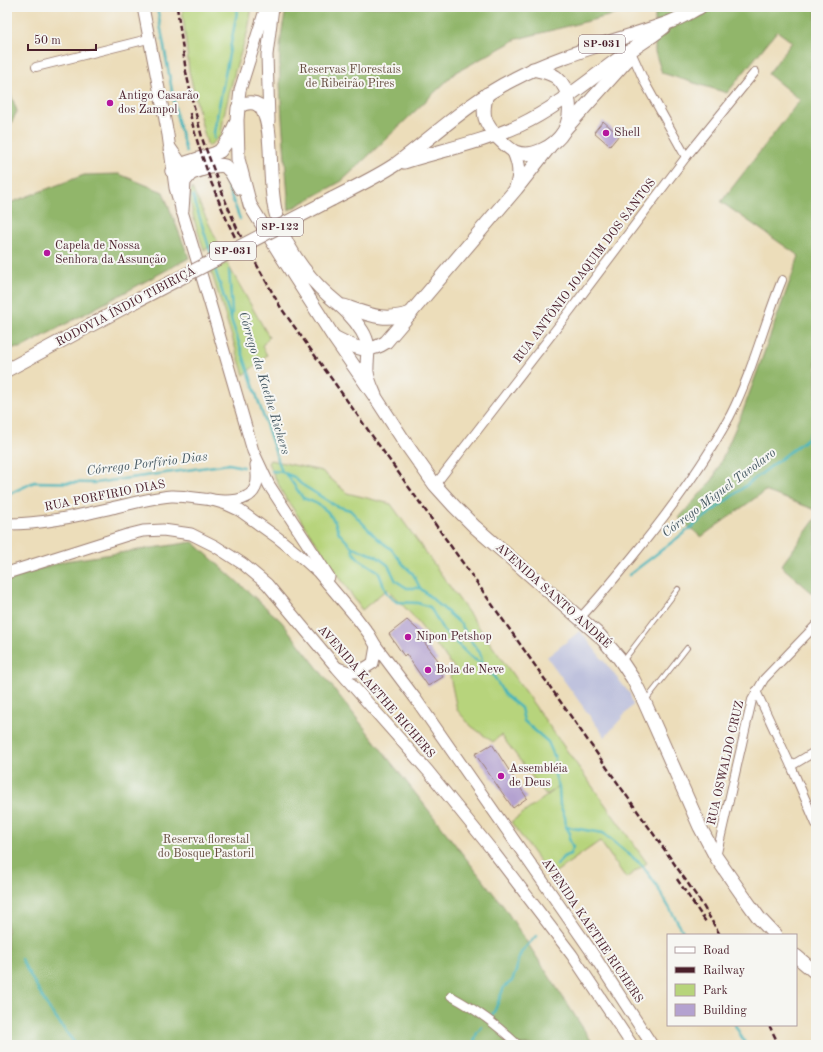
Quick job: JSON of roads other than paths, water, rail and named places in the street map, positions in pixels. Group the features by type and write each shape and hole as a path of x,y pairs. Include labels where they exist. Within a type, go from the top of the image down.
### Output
{"highway":[{"name":"RODOVIA ÍNDIO TIBIRIÇÁ","path":"394,165 472,144 496,136 522,124 568,96 624,54 646,41 672,22 700,7"},
{"name":"RODOVIA ÍNDIO TIBIRIÇÁ","path":"7,370 394,165 487,94 533,69 573,54 672,22"},
{"path":"333,336 354,347 369,350 386,342 516,189 550,146 632,54 646,41"},
{"path":"533,69 543,71 557,78 568,96 570,108 564,131"},
{"path":"550,108 558,93 557,78"},
{"path":"487,94 484,109 485,121 496,136 512,150 519,165 520,172 516,189"},
{"path":"182,210 184,182 187,169 220,151 229,139 237,114 242,104 249,102 260,106 263,109 269,127"},
{"name":"SP-122","path":"237,114 238,160 250,205 333,336"},
{"path":"485,121 498,126 522,124"},
{"name":"SP-122","path":"269,127 273,192 275,210 280,226 292,252 307,273 329,296 352,315 364,333 369,350"},
{"path":"472,144 489,142 500,144 512,150 526,154 543,150 550,146"},
{"path":"170,150 179,162 187,169"},
{"path":"172,171 225,166 231,172 250,205"},
{"path":"340,305 385,318 411,313"},
{"path":"333,336 349,338 357,331 358,324"},
{"name":"AVENIDA SANTO ANDRÉ","path":"333,336 435,485 475,527 600,636 622,662 644,701 697,820 716,857 745,899 774,934"},
{"name":"AVENIDA SANTO ANDRÉ","path":"369,350 367,373 376,398"},
{"path":"797,957 815,971"}],"main road":[{"name":"AVENIDA KAETHE RICHERS","path":"143,7 176,188 253,451 269,485 356,617"},
{"name":"SP-122","path":"237,114 240,90 266,7"},
{"name":"SP-122","path":"269,127 267,55 273,7"},
{"path":"209,499 240,500 252,493 256,487 258,479 253,451"},
{"name":"RUA PORFIRIO DIAS","path":"7,524 35,523 62,519 146,499 188,496 209,499"},
{"name":"AVENIDA KAETHE RICHERS","path":"209,499 239,510 300,555 318,572 356,617 415,698 580,935 652,1045"},
{"name":"AVENIDA KAETHE RICHERS","path":"7,573 18,571 128,535 143,531 163,530 191,534 215,546 243,564 267,584 428,771 492,850 572,955 632,1045"},
{"path":"338,668 351,673 373,664 376,646"}],"street":[{"path":"36,67 148,39"},
{"path":"632,54 645,83 686,157"},
{"path":"622,66 632,70 645,83"},
{"name":"RUA ANTÔNIO JOAQUIM DOS SANTOS","path":"435,485 568,314 686,157 754,72"},
{"path":"580,618 597,600 659,524 687,485 730,416 740,394 782,280"},
{"name":"RUA OSWALDO CRUZ","path":"716,857 749,712 756,691 764,679 781,660 816,625"},
{"path":"756,691 816,824"},
{"path":"791,766 816,751"},
{"path":"451,996 493,1022 518,1045"}],"lane":[{"path":"622,662 678,589"},
{"path":"644,701 687,648"}],"waterway":[{"name":"Córrego da Kaethe Richers","path":"157,7 176,113 186,152"},
{"name":"Córrego da Kaethe Richers","path":"214,138 238,7"},
{"name":"Córrego da Kaethe Richers","path":"223,174 240,219"},
{"path":"193,196 212,257"},
{"path":"214,266 230,316"},
{"name":"Córrego da Kaethe Richers","path":"229,270 232,312 231,319 282,472 294,477 301,484 336,506 350,510 378,539 391,549 413,574 420,588 461,624 470,640 480,653 483,664 495,678 504,694 521,708 524,721 548,742 555,758 554,772 559,788 560,805 565,817 566,827 570,833 569,839 573,847 570,854 563,857 557,865"},
{"name":"Córrego Miguel Tavolaro","path":"629,575 808,438 816,423"},
{"name":"Córrego Porfírio Dias","path":"7,495 34,482 95,483 229,464 243,467"},
{"name":"Córrego Porfírio Dias","path":"272,471 282,472"},
{"name":"Córrego da Kaethe Richers","path":"287,475 303,498 316,503 327,511 335,522 339,533 352,547 376,556 388,565 396,581 407,588 420,588"},
{"name":"Córrego da Kaethe Richers","path":"352,547 353,552 359,559 378,571 387,594 397,602 418,603 430,607 443,630 471,657 482,664"},
{"path":"567,827 603,833 642,865 655,883 684,934"},
{"name":"Córrego da Kaethe Richers","path":"492,1015 504,987 512,981 522,951 536,936"},
{"path":"21,959 49,1009 76,1045"},
{"path":"736,1026 746,1045"},
{"name":"Córrego da Kaethe Richers","path":"473,1045 477,1033 482,1027"}],"railway":[{"path":"177,7 186,72 203,141 239,233 281,308 669,856 702,904 719,934"},
{"path":"190,113 211,182 236,239"},
{"path":"677,879 706,922"},
{"path":"770,1026 779,1045"}],"place":[{"name":"Antigo Casarão dos Zampol","path":"110,103"},
{"name":"Shell","path":"606,133"},
{"name":"Capela de Nossa Senhora da Assunção","path":"47,253"},
{"name":"Nipon Petshop","path":"408,637"},
{"name":"Bola de Neve","path":"428,670"},
{"name":"Assembléia de Deus","path":"501,776"}],"park label":[{"name":"Reservas Florestais de Ribeirão Pires","path":"350,77"},
{"name":"Reserva florestal do Bosque Pastoril","path":"206,847"}]}
